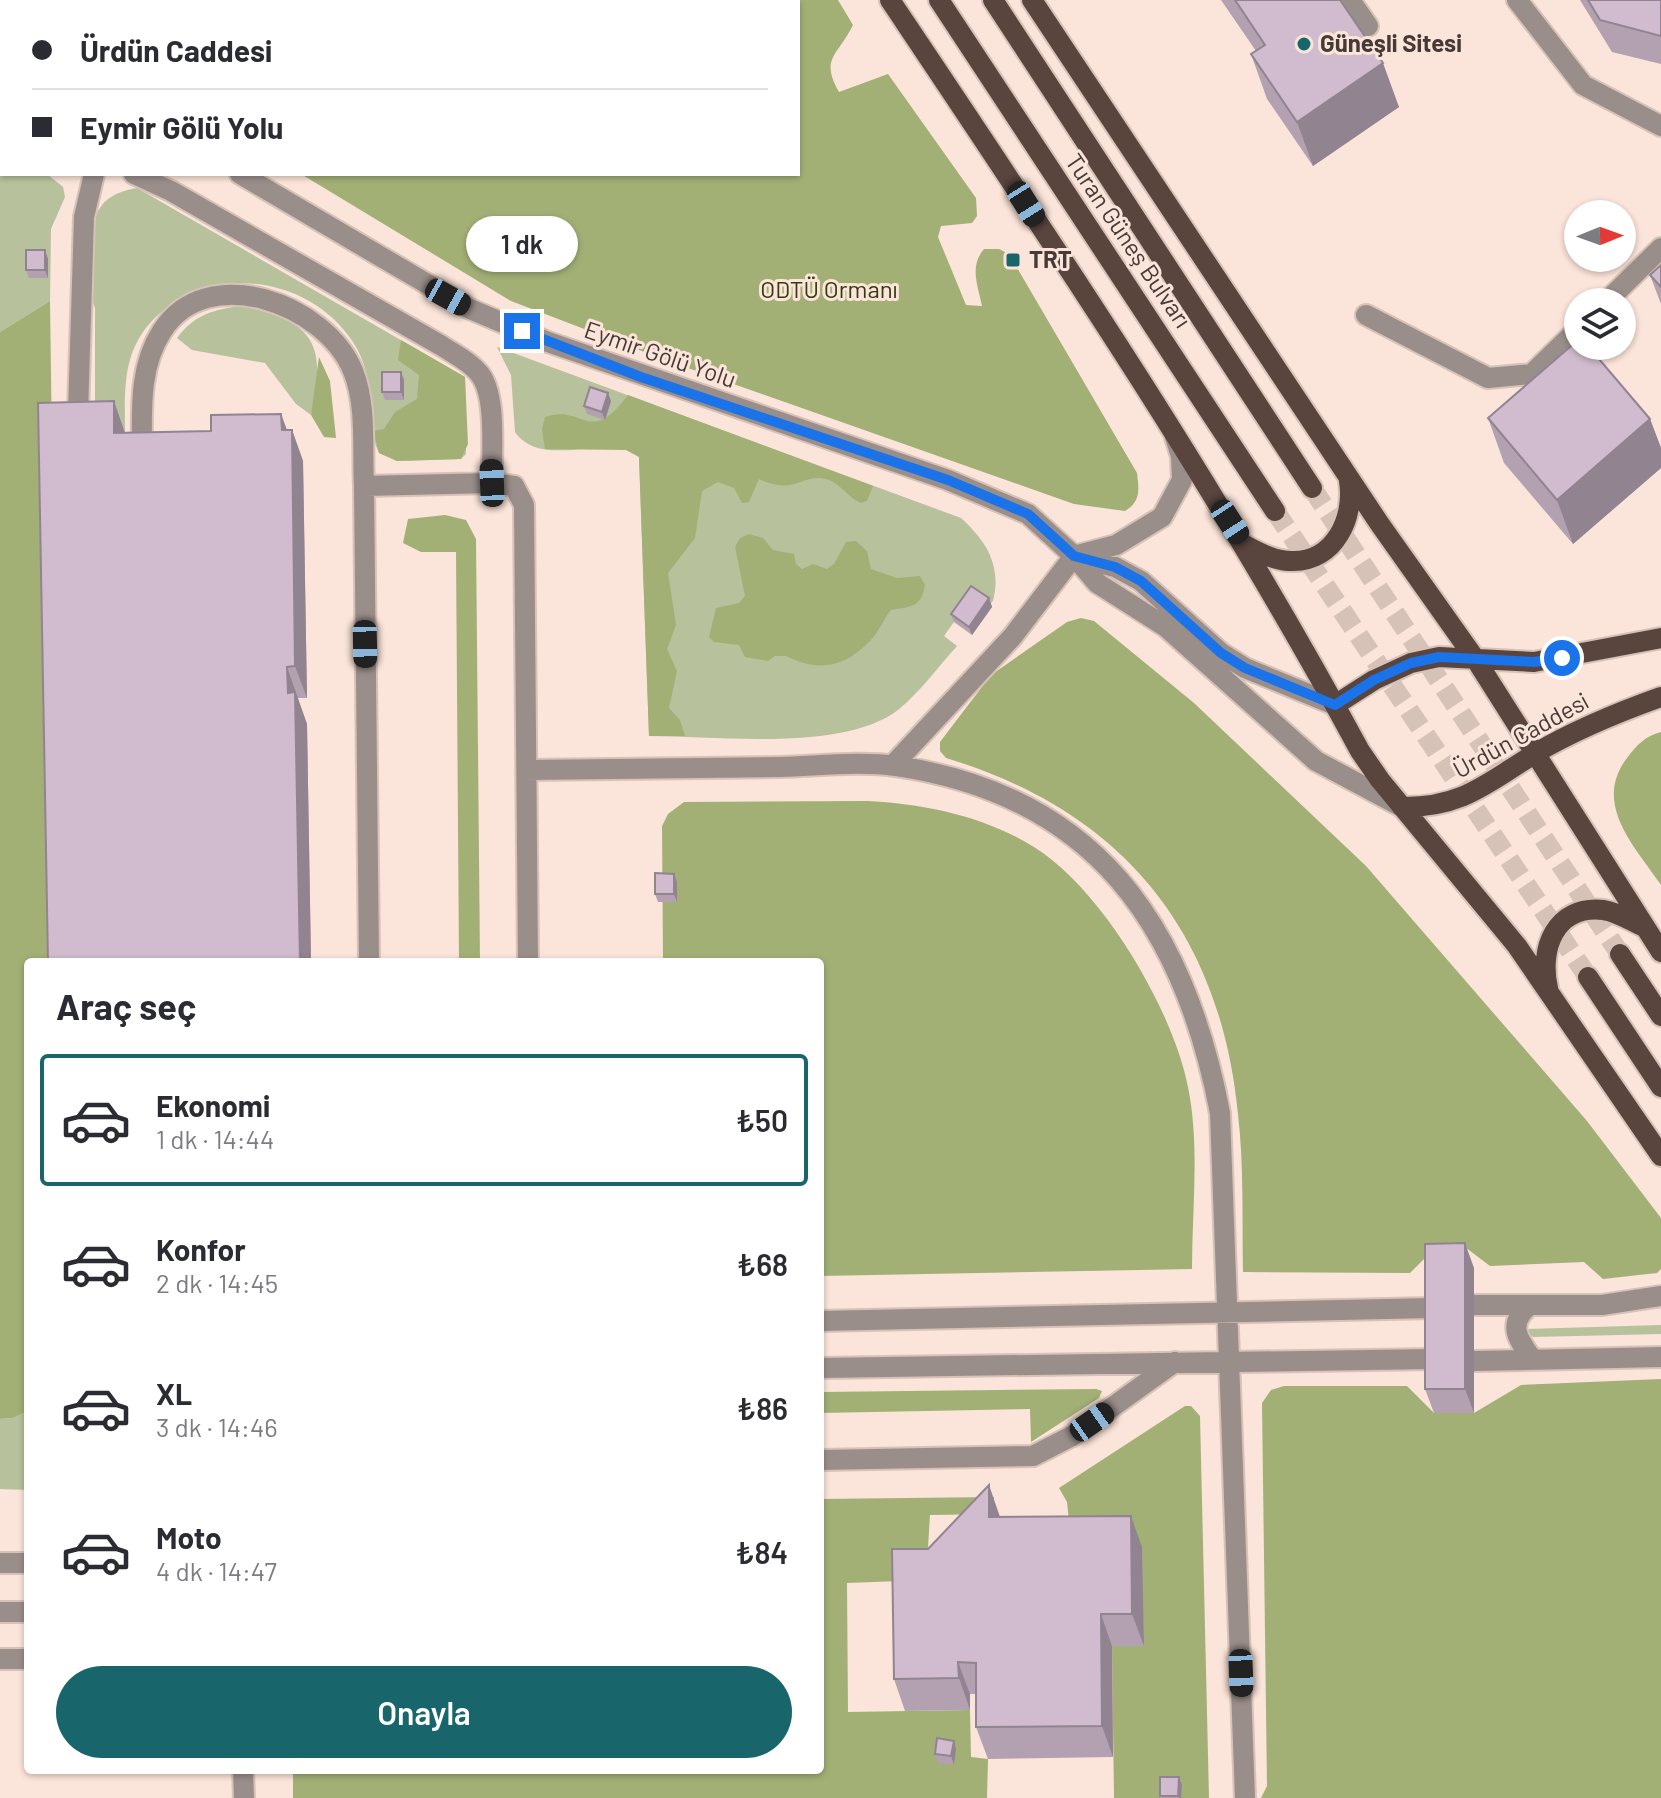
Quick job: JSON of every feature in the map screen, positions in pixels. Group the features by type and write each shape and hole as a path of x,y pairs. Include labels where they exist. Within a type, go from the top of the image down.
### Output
{"main road":[{"path":"890,0 1245,545 1367,761 1517,946 1661,1156"},
{"name":"Turan Güneş Bulvarı","path":"939,0 1275,511"},
{"name":"Turan Güneş Bulvarı","path":"993,0 1312,488"},
{"path":"1032,0 1349,478 1476,660 1661,952"},
{"path":"1245,545 1270,558 1293,562 1313,558 1337,540 1347,522 1352,501 1349,478"},
{"name":"Ürdün Caddesi","path":"1335,705 1374,680 1411,663 1439,657 1534,662 1661,638"},
{"name":"Ürdün Caddesi","path":"1402,807 1428,808 1454,802 1535,753 1598,722 1661,697"},
{"path":"1550,998 1544,951 1562,924 1576,913 1599,910 1615,913 1644,927"},
{"path":"1620,954 1661,1016"},
{"path":"1588,977 1661,1087"}],"street":[{"path":"1350,0 1368,26"},
{"path":"1517,0 1583,85 1661,126"},
{"path":"78,414 84,217 94,176"},
{"path":"138,176 171,191 474,368 489,392 492,483"},
{"name":"Eymir Gölü Yolu","path":"243,176 470,309 641,377 948,480 1028,514 1074,556 1097,583 1166,627 1316,761 1402,807"},
{"path":"1620,288 1661,248"},
{"path":"142,456 145,376 151,352 163,329 177,313 198,303 243,296 268,299 311,317 344,352 360,394 364,486 369,958"},
{"path":"1366,315 1488,378 1532,374 1564,343"},
{"path":"893,765 1013,636 1074,556 1116,545 1162,517 1182,480 1181,456 1173,434"},
{"path":"364,486 492,483 514,486 524,505 528,958"},
{"path":"1074,556 1115,567 1141,581 1221,653 1245,668 1335,705"},
{"path":"527,770 893,765 965,780 1009,796 1047,816 1093,850 1133,896 1173,963 1210,1059 1220,1113 1245,1798"},
{"path":"1474,1305 1602,1305 1661,1296"},
{"path":"1530,1305 1520,1313 1517,1325 1518,1342 1532,1359"},
{"path":"824,1321 1433,1308"},
{"path":"1474,1361 1661,1357"},
{"path":"824,1368 1434,1359"},
{"path":"824,1460 1033,1456 1072,1436 1175,1362"},
{"path":"0,1563 24,1563"},
{"path":"0,1612 24,1612"},
{"path":"0,1659 24,1659"},
{"path":"243,1774 244,1798"}],"green space":[{"name":"ODTÜ Ormanı","path":"800,0 838,0 853,25 831,64 833,81 839,92 888,74 976,198 977,216 972,223 941,226 938,237 966,305 982,306 976,269 984,249 999,249 1009,254 1137,473 1136,499 1125,511 1074,504 668,361 511,301 304,176 800,176"},
{"path":"0,176 49,176 63,187 65,197 51,229 50,301 0,332"},
{"path":"137,188 465,377 466,454 461,459 397,461 379,453 374,440 366,371 353,342 333,318 308,300 279,288 250,283 219,285 191,293 165,309 143,332 131,356 126,381 125,433 95,433 95,308 89,277 92,232 103,203"},
{"path":"50,301 59,958 24,958 24,1413 0,1419 0,332"},
{"path":"242,306 286,320 310,340 317,371 311,415 296,404 265,363 192,350 177,338 205,314"},
{"path":"401,340 465,377 468,444 461,459 397,461 379,453 373,431 384,429 395,412 417,399 419,375 398,360"},
{"path":"497,347 961,518 990,555 995,576 993,601 989,605 973,595 944,636 957,646 906,703 874,723 813,737 743,739 649,736 639,457 612,447 559,450 542,449 527,443 515,432 511,375"},
{"path":"319,357 330,381 336,438 324,437 311,415"},
{"path":"628,395 873,486 867,501 861,503 834,482 820,478 791,485 772,484 759,479 749,502 742,503 734,488 718,482 702,491 695,538 668,573 676,625 667,649 677,671 669,708 680,720 685,736 649,736 639,457 626,450 545,449 542,430 545,417 569,415 594,422 615,411"},
{"path":"445,515 466,520 476,539 480,958 459,958 456,552 421,552 403,543 408,519"},
{"path":"749,534 763,538 773,550 794,554 796,564 802,569 813,564 827,569 834,564 846,542 856,541 867,551 871,569 897,578 920,576 925,585 923,593 914,605 891,610 870,641 840,662 820,665 786,656 775,656 768,661 745,657 739,645 714,642 709,637 716,608 739,603 745,596 735,547 740,538"},
{"path":"1081,618 1094,621 1194,703 1366,866 1587,1121 1661,1218 1661,1269 1657,1273 1603,1279 1584,1262 1490,1266 1461,1244 1440,1243 1410,1273 1243,1272 1240,1134 1228,1048 1210,989 1184,935 1151,887 1111,846 1063,810 1008,781 946,758 940,751 940,742 991,675 1067,622"},
{"path":"1661,732 1661,885 1621,824 1614,792 1617,775 1627,758 1638,745"},
{"path":"867,801 911,805 995,827 1034,847 1060,866 1085,891 1131,954 1151,988 1180,1056 1194,1132 1192,1269 824,1276 824,958 663,958 662,826 668,814 684,802"},
{"path":"1661,1325 1661,1334 1533,1337 1528,1333 1528,1329"},
{"path":"1661,1379 1661,1798 1261,1798 1267,1786 1262,1403 1271,1390 1284,1386 1407,1386 1434,1413 1474,1413 1521,1385"},
{"path":"1102,1391 1099,1398 1031,1442 1030,1409 824,1413 824,1392"},
{"path":"1185,1406 1191,1406 1200,1416 1209,1798 1114,1798 1112,1646 1144,1645 1069,1521 1067,1502 1059,1488"},
{"path":"24,1413 24,1490 0,1489 0,1419"},
{"path":"994,1497 994,1514 930,1515 926,1580 847,1583 848,1712 970,1710 971,1757 988,1759 987,1798 293,1798 293,1774 824,1774 824,1499"}],"building":[{"name":"Güneşli Sitesi","path":"1235,0 1340,0 1383,63 1297,122 1251,54 1265,45"},
{"path":"1588,0 1661,0 1661,36 1600,20"},
{"path":"26,250 45,250 45,270 26,270"},
{"path":"1661,265 1661,287 1650,275"},
{"path":"1564,352 1564,360 1600,360 1650,419 1557,500 1488,418"},
{"path":"382,372 401,372 401,392 382,392"},
{"path":"590,387 608,393 602,412 584,406"},
{"path":"114,401 114,433 211,431 211,415 281,414 282,430 292,430 295,666 287,667 288,693 295,692 300,958 48,958 38,403"},
{"path":"971,586 989,598 969,627 951,614"},
{"path":"655,873 674,874 674,894 655,894"},
{"path":"1465,1243 1465,1389 1425,1389 1425,1244"},
{"path":"989,1485 989,1517 1131,1516 1132,1614 1101,1614 1102,1726 976,1727 976,1663 958,1662 959,1678 894,1679 892,1549 928,1549"},
{"path":"937,1738 954,1741 951,1756 935,1754"},
{"path":"1160,1777 1179,1777 1178,1796 1160,1796"}],"tunnel":[{"path":"1312,488 1620,954"},
{"path":"1275,511 1588,977"}],"place":[{"name":"Güneşli Sitesi","path":"1304,44"},
{"name":"TRT","path":"1013,260"}],"route":[{"path":"522,331 641,377 948,480 1028,514 1074,556 1115,567 1141,581 1221,653 1245,668 1335,705 1374,680 1411,663 1439,657 1534,662 1562,658"}]}
